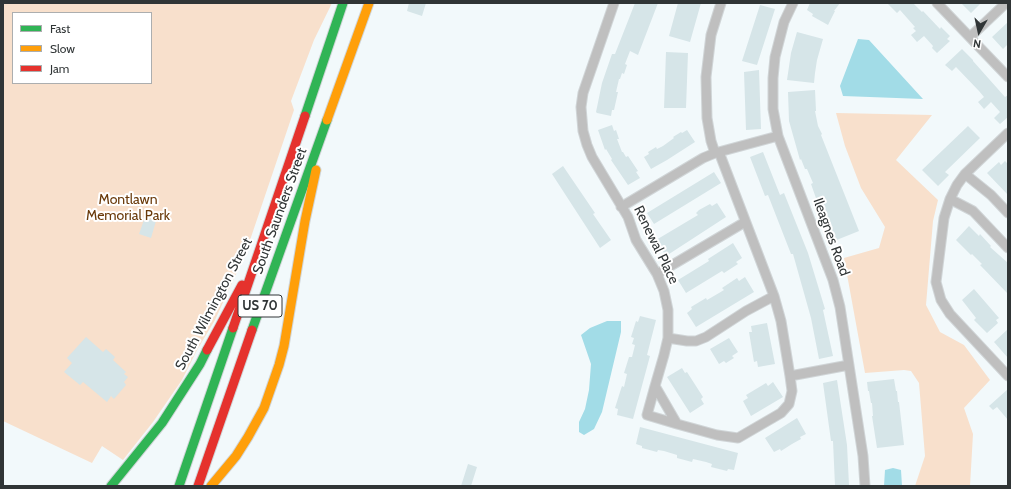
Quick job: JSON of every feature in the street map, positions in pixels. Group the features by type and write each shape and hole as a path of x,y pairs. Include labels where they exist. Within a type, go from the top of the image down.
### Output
{"main road":[{"name":"South Wilmington Street","path":"111,486 162,423 200,364 259,254 343,3"},
{"name":"US 70","path":"325,126 369,3"},
{"name":"South Saunders Street","path":"198,486 275,264 325,126"},
{"path":"211,486 236,456 248,437 264,408 279,365 284,346 305,221 325,126"},
{"name":"South Saunders Street","path":"179,486 259,254"}],"street":[{"name":"Renewal Place","path":"614,3 583,93 581,119 582,131 589,151 628,217 636,240 657,274 664,291 668,310 668,338 647,415 677,424"},
{"path":"655,386 677,424 718,435 738,438 781,413 787,407 791,398 790,376 781,321 774,296 711,140 707,118 706,77 711,35 721,3"},
{"name":"Ileagnes Road","path":"793,3 784,22 775,57 772,94 773,109 778,136 833,280 840,308 863,456 865,486"},
{"path":"937,3 1008,77"},
{"path":"970,37 1006,3"},
{"path":"1008,133 965,174 950,199 944,218 937,274 938,291 941,300 950,314 1008,376"},
{"path":"621,206 703,158 717,152 778,136"},
{"path":"965,174 991,195 1008,213"},
{"path":"950,199 972,211 1008,248"},
{"path":"657,274 745,222"},
{"path":"668,338 696,341 706,337 774,296"},
{"path":"790,376 849,365"}],"green space":[{"name":"Montlawn Memorial Park","path":"3,3 332,3 314,40 291,101 294,110 246,252 215,320 197,350 182,380 153,422 123,460 102,446 92,463 3,421"},
{"path":"836,113 932,115 896,160 938,200 933,221 926,305 940,332 964,345 990,380 964,408 973,434 970,486 915,486 925,456 919,383 911,371 904,370 865,373 844,258 879,248 885,227 861,188 845,146"}],"water":[{"path":"858,39 869,40 923,99 843,96 840,86"},
{"path":"607,321 621,321 621,332 602,412 594,429 584,435 579,432 579,422 585,409 589,390 591,364 581,335 590,328"},
{"path":"893,468 901,470 902,486 884,486 885,470"}],"building":[{"path":"409,3 426,3 422,16 407,11"},
{"path":"635,3 658,3 638,55 630,51 625,64 627,65 624,74 622,73 619,79 616,92 618,92 611,116 597,113 602,83 612,54 615,54"},
{"path":"678,3 701,3 690,42 669,36"},
{"path":"810,3 840,3 834,11 828,25 812,16 813,14 807,10"},
{"path":"887,3 913,3 940,29 941,27 950,36 947,39 950,41 937,53 924,36 917,42 911,35 916,31 913,28 915,27 900,10 897,13"},
{"path":"961,3 981,3 971,13"},
{"path":"760,5 775,9 757,65 742,61"},
{"path":"1008,22 1008,44 1003,49 992,37"},
{"path":"797,32 823,39 817,60 814,83 787,80 791,53"},
{"path":"962,49 1005,97 1008,95 1008,117 1000,124 994,118 1000,112 991,102 984,109 978,102 984,97 979,91 956,67 952,71 945,65"},
{"path":"666,52 688,53 686,108 664,108"},
{"path":"759,70 761,129 746,130 744,72"},
{"path":"815,90 815,111 818,126 859,231 834,241 817,201 811,184 813,183 807,169 805,169 801,159 800,160 789,121 788,92"},
{"path":"612,125 614,131 616,130 619,139 617,139 622,152 626,157 628,156 638,171 636,172 640,178 628,185 611,160 612,159 606,149 605,150 598,130"},
{"path":"968,126 980,138 945,172 949,175 938,186 922,170"},
{"path":"687,130 695,142 651,169 644,157 649,154 648,152 656,147 657,149 663,146 674,138 673,137"},
{"path":"763,152 780,195 784,193 808,253 825,309 823,310 833,356 819,359 811,318 793,254 791,254 768,195 765,196 750,157"},
{"path":"1005,161 1008,164 1008,195 987,173 999,162 1001,165"},
{"path":"563,166 595,213 593,214 611,240 600,248 552,174"},
{"path":"714,172 721,183 654,224 647,213"},
{"path":"717,203 726,217 666,256 656,240 698,215 696,213 699,210 710,204 712,206"},
{"path":"145,217 156,221 151,238 139,234"},
{"path":"969,226 979,236 980,234 991,246 990,247 1008,263 1008,294 980,265 982,264 956,240"},
{"path":"733,243 742,258 736,262 738,264 724,273 722,271 686,293 678,280 709,261 708,259"},
{"path":"745,277 754,292 696,327 687,313 692,309 691,307 724,290 722,288 737,278 739,281"},
{"path":"974,289 999,318 996,320 998,323 987,333 974,320 976,318 962,300"},
{"path":"640,316 656,320 647,355 650,356 633,419 617,415 618,409 615,408 622,386 624,387 627,374 624,373 629,357 632,357 635,345 632,344 634,338 631,337 636,321 638,322"},
{"path":"767,323 775,364 758,367 757,361 754,362 749,332 752,332 751,326"},
{"path":"1008,329 1008,358 994,342"},
{"path":"86,337 103,352 106,349 115,357 113,360 126,372 124,374 128,377 124,382 126,385 114,399 111,396 107,402 83,382 80,385 64,372 72,363 67,358"},
{"path":"729,338 738,352 732,356 734,358 726,363 724,361 719,364 710,349"},
{"path":"682,368 685,373 687,372 703,397 701,399 704,404 690,413 667,377"},
{"path":"894,379 899,402 904,445 877,448 872,416 872,403 867,382"},
{"path":"837,380 847,445 849,485 835,486 833,441 831,441 823,383"},
{"path":"773,382 783,397 751,416 743,401 748,398 746,395 766,383 768,386"},
{"path":"1008,389 1008,420 997,407 993,410 989,406"},
{"path":"797,418 806,434 800,437 801,439 781,451 780,449 774,452 765,438"},
{"path":"640,427 738,453 734,470 728,469 727,471 711,467 712,464 706,462 693,459 692,462 677,458 677,455 664,451 658,450 657,452 642,448 642,446 636,444"},
{"path":"468,464 477,467 471,486 461,486"}],"traffic: fast":[{"path":"305,116 343,3"},
{"path":"252,330 327,120"},
{"path":"179,486 233,328"},
{"path":"111,486 162,423 200,364 207,350"}],"traffic: slow":[{"path":"327,120 369,3"},
{"path":"211,486 236,456 248,437 264,408 279,365 284,346 305,221 316,170"}],"traffic: jam":[{"path":"233,328 305,116"},
{"path":"207,350 242,285"},
{"path":"198,486 252,330"}]}
